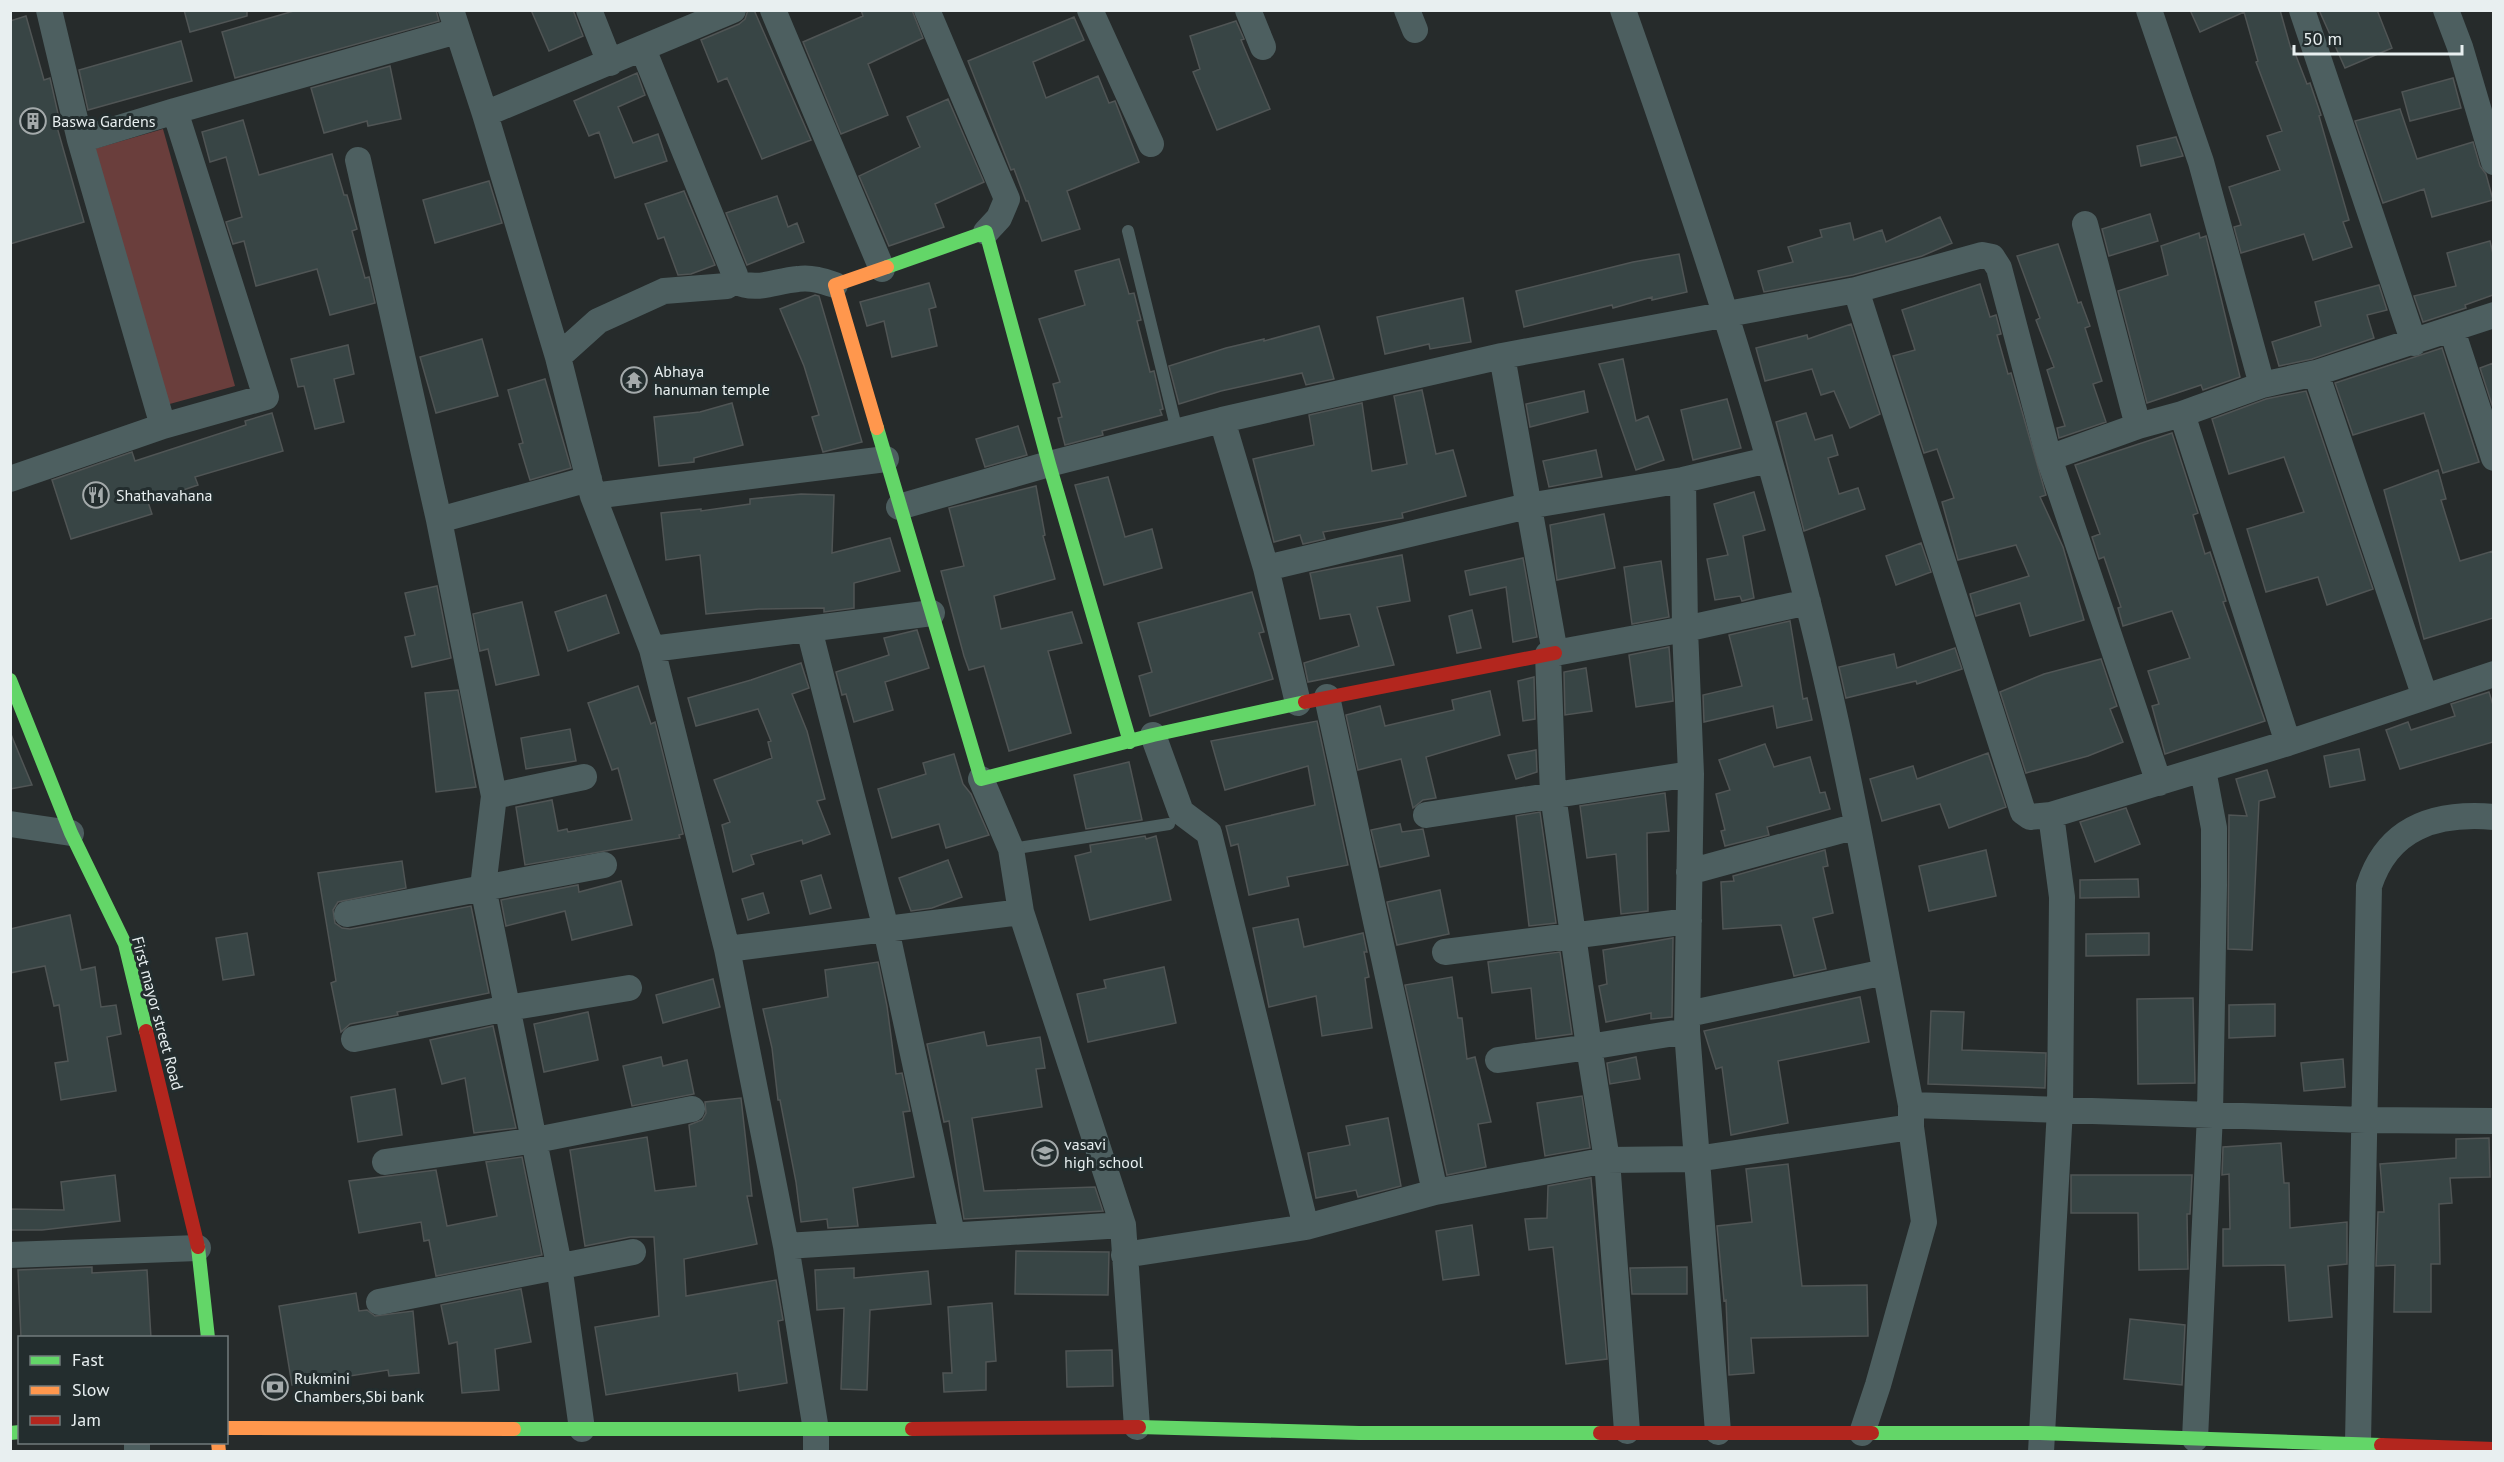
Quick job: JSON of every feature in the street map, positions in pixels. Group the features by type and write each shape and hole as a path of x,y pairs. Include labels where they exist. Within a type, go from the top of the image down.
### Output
{"street":[{"path":"49,10 80,140 163,426"},
{"path":"590,10 610,63"},
{"path":"485,114 733,10"},
{"path":"773,10 882,269"},
{"path":"734,281 746,287 760,287 799,279 817,280 835,285 986,232 999,218 1007,199 927,10"},
{"path":"1090,10 1151,144"},
{"path":"1248,10 1263,47"},
{"path":"1623,10 1679,168 1726,315 1808,602 1857,826 1911,1116 1924,1222 1878,1385 1862,1433"},
{"path":"2149,10 2201,162 2262,385"},
{"path":"2302,10 2414,343"},
{"path":"2446,10 2460,47 2493,162"},
{"path":"80,140 454,21 485,114 558,357 591,488 652,649 727,949 786,1246 816,1441"},
{"path":"558,357 598,321 664,291 727,286 734,281 735,275 643,49"},
{"path":"10,479 163,426 266,397 175,111"},
{"path":"358,160 439,520 494,796 483,887 536,1140 559,1266 582,1429"},
{"path":"2085,224 2138,426"},
{"path":"986,232 1048,464 1142,738 1181,812 1209,833 1306,1227"},
{"path":"899,507 1048,464 1222,420 1502,356 1856,290 1982,255 1992,257 1998,268 2049,458 2159,783"},
{"path":"835,285 981,779 1011,849 1021,912 1123,1225 1137,1427"},
{"path":"1856,290 2023,812 2030,817 2051,815 2203,770 2493,674"},
{"path":"2049,458 2262,385 2316,374 2493,315"},
{"path":"2452,330 2493,458"},
{"path":"1502,356 1551,653 1553,795 1607,1160 1627,1431"},
{"path":"2316,374 2425,697"},
{"path":"2182,414 2288,743"},
{"path":"1222,420 1266,568 1298,703"},
{"path":"439,520 591,488 886,459"},
{"path":"1266,568 1528,506 1683,480 1768,460"},
{"path":"1683,480 1685,629 1691,774 1688,1022 1696,1159 1718,1432"},
{"path":"981,779 1142,738 1298,703 1685,629 1808,602"},
{"path":"652,649 932,614"},
{"path":"809,629 886,929 952,1234"},
{"name":"First mayor street Road","path":"10,680 71,833 125,944 198,1248 208,1336"},
{"path":"1327,697 1435,1192"},
{"path":"2195,1438 2210,1114 2214,828 2203,770"},
{"path":"1426,814 1691,774"},
{"path":"494,796 584,777"},
{"path":"2358,1442 2369,886 2376,865 2386,850 2409,831 2435,818 2465,814 2493,816"},
{"path":"2040,1442 2060,1109 2062,897 2051,815"},
{"path":"10,824 71,833"},
{"path":"1689,872 1857,826"},
{"path":"347,914 604,865"},
{"path":"727,949 1021,912"},
{"path":"1445,952 1689,921"},
{"path":"1498,1060 1589,1047 1885,972"},
{"path":"354,1039 508,1008 629,988"},
{"path":"385,1162 536,1140 692,1109"},
{"path":"1124,1256 1306,1227 1435,1192 1607,1160 1696,1159 1911,1116 2060,1109 2365,1120 2493,1121"},
{"path":"786,1246 1123,1225"},
{"path":"10,1255 198,1248"},
{"path":"379,1302 633,1252"},
{"path":"228,1428 582,1429 816,1441 1137,1427 1359,1432 1862,1433 2040,1442 2195,1438 2358,1442 2493,1449"}],"lane":[{"path":"1128,231 1177,431"},
{"path":"1011,849 1168,824"}],"shaded area":[{"path":"163,129 235,386 166,405 94,149"}],"building":[{"path":"184,10 247,10 247,16 190,32"},
{"path":"297,10 436,10 439,21 235,78 222,32"},
{"path":"531,10 573,10 583,36 549,51"},
{"path":"748,10 754,10 811,140 762,159 727,78 718,82 701,40 739,24 745,19"},
{"path":"861,10 912,10 923,38 868,64 888,115 841,134 803,42 863,16"},
{"path":"2190,10 2280,10 2291,49 2293,48 2307,84 2310,83 2321,115 2319,116 2349,220 2343,222 2352,247 2313,260 2304,234 2241,253 2234,227 2241,225 2229,187 2280,170 2267,136 2282,131 2256,62 2258,61 2244,12 2200,32"},
{"path":"2319,10 2377,10 2392,48 2345,68"},
{"name":"Baswa Gardens","path":"26,16 44,80 50,78 59,118 55,120 84,222 10,244 10,21"},
{"path":"1074,17 1084,40 1033,62 1046,98 1098,76 1109,103 1115,101 1139,162 1067,191 1080,229 1042,241 1028,201 1026,201 1014,169 1011,170 968,61"},
{"path":"1236,21 1244,39 1241,40 1270,109 1217,130 1193,72 1200,69 1190,36"},
{"path":"181,41 192,81 88,110 79,70"},
{"path":"390,66 401,119 368,126 367,121 324,133 311,88"},
{"path":"637,73 645,95 618,107 633,143 658,134 667,161 615,178 599,132 589,136 574,101"},
{"path":"2453,78 2461,108 2410,121 2402,92"},
{"path":"948,99 984,182 935,204 944,227 889,246 859,176 920,147 907,117"},
{"path":"2400,109 2417,159 2473,142 2480,166 2486,174 2493,200 2432,217 2424,189 2383,203 2355,121"},
{"path":"243,120 259,175 332,154 357,229 352,231 365,278 369,277 375,303 330,315 317,269 256,286 244,241 233,244 226,222 242,217 226,157 210,162 202,132"},
{"path":"2176,137 2183,156 2141,166 2137,146"},
{"path":"489,181 502,223 435,243 423,200"},
{"path":"684,191 715,265 691,274 678,275 664,237 658,239 645,204"},
{"path":"777,196 788,227 797,223 804,242 747,265 726,213"},
{"path":"2150,214 2158,241 2109,256 2102,229"},
{"path":"1940,217 1952,243 1922,256 1853,275 1764,292 1758,271 1793,262 1788,247 1822,237 1820,230 1850,223 1854,240 1882,230 1886,242"},
{"path":"2199,233 2200,238 2206,236 2240,377 2203,390 2201,385 2147,403 2118,291 2168,275 2161,246"},
{"path":"2490,241 2493,254 2493,295 2465,305 2466,308 2423,322 2414,296 2456,286 2447,253"},
{"path":"2058,244 2078,303 2081,302 2090,326 2085,328 2102,381 2093,384 2106,422 2059,438 2057,428 2065,426 2047,370 2054,367 2036,320 2040,318 2017,256"},
{"path":"1679,254 1687,292 1652,300 1652,297 1613,308 1612,305 1524,327 1516,291 1633,262"},
{"path":"1119,259 1129,294 1134,293 1141,320 1137,321 1150,372 1154,371 1163,409 1160,410 1162,415 1102,431 1103,435 1065,445 1058,418 1062,417 1053,384 1060,382 1039,319 1085,305 1075,271"},
{"path":"929,283 936,307 929,309 937,346 892,357 884,321 867,326 860,302"},
{"path":"1980,284 1990,317 1996,315 2001,334 1997,335 2008,374 2011,373 2046,495 2040,497 2063,547 2084,620 2030,636 2020,603 1976,616 1970,594 2029,576 2016,545 1958,560 1942,502 1954,498 1937,449 1924,453 1893,356 1915,350 1902,310"},
{"path":"2379,285 2387,310 2367,315 2374,338 2312,359 2279,366 2272,342 2321,326 2315,302"},
{"path":"815,295 819,296 862,442 823,452 812,417 819,415 804,366 780,309"},
{"path":"1463,298 1471,342 1430,349 1429,344 1385,354 1377,317"},
{"path":"1851,324 1880,414 1850,428 1834,391 1821,395 1812,369 1765,381 1756,348 1807,335 1808,339"},
{"path":"1319,326 1334,379 1306,385 1302,373 1221,391 1179,404 1169,366 1226,348 1264,339 1264,341"},
{"path":"482,339 498,396 436,413 420,357"},
{"path":"348,345 354,374 334,379 344,422 315,429 304,386 298,387 291,359"},
{"path":"2442,348 2479,462 2443,473 2424,413 2353,435 2335,383"},
{"path":"1623,359 1636,421 1648,416 1664,460 1636,470 1599,364"},
{"path":"2493,363 2493,408 2480,368"},
{"path":"545,379 571,468 530,480 519,444 523,443 508,390"},
{"path":"1422,390 1436,454 1453,450 1466,496 1402,513 1403,518 1323,532 1325,539 1303,544 1300,535 1274,542 1253,459 1314,445 1309,415 1362,403 1372,471 1407,464 1394,396"},
{"path":"1584,391 1588,412 1530,427 1526,404"},
{"path":"2306,391 2373,589 2327,605 2318,577 2266,592 2247,529 2304,512 2284,457 2229,474 2212,419 2266,399"},
{"path":"1727,399 1741,448 1693,460 1681,410"},
{"path":"732,403 743,445 694,458 694,462 659,466 654,417 700,412"},
{"path":"272,413 283,451 195,477 198,485 148,502 152,514 71,539 52,480 132,452 135,461 246,425 245,421"},
{"path":"1806,413 1815,440 1832,435 1838,455 1828,458 1839,494 1858,488 1865,509 1804,531 1776,422"},
{"path":"1018,426 1027,455 985,467 976,439"},
{"path":"2172,433 2198,513 2193,515 2205,554 2210,552 2226,601 2223,602 2265,721 2165,754 2152,706 2159,704 2148,671 2190,658 2172,611 2123,626 2118,608 2121,607 2104,557 2099,559 2092,537 2100,534 2075,465"},
{"path":"1596,450 1602,477 1549,487 1543,461"},
{"path":"2438,470 2446,499 2441,500 2460,561 2493,551 2493,618 2424,639 2384,490"},
{"path":"1108,477 1125,537 1152,529 1162,568 1104,585 1075,485"},
{"path":"1036,486 1045,535 1043,536 1055,579 994,596 1001,629 1072,612 1082,643 1048,651 1071,733 1009,751 984,666 969,670 941,571 964,566 949,508"},
{"path":"1754,492 1765,530 1743,536 1754,598 1742,601 1740,596 1715,600 1707,559 1728,555 1714,504"},
{"path":"801,494 834,495 832,553 890,538 900,571 854,583 854,608 824,612 824,608 759,609 706,614 700,555 666,560 661,513 701,509 701,511 750,504 750,499"},
{"path":"1604,514 1615,568 1557,580 1550,525"},
{"path":"1921,543 1931,572 1896,585 1886,556"},
{"path":"1402,555 1410,601 1377,607 1394,665 1308,682 1304,663 1359,646 1350,614 1320,619 1310,573"},
{"path":"1523,558 1537,637 1513,642 1506,587 1470,595 1465,571"},
{"path":"1661,561 1669,617 1632,624 1624,567"},
{"path":"437,586 451,658 412,667 405,637 415,635 405,593"},
{"path":"1252,592 1264,632 1259,633 1273,679 1150,716 1139,676 1152,672 1138,623"},
{"path":"606,595 619,633 568,651 555,612"},
{"path":"522,602 539,675 496,685 488,649 480,651 473,614"},
{"path":"1472,610 1481,648 1457,653 1449,616"},
{"path":"1790,621 1803,699 1807,698 1812,720 1777,728 1773,706 1704,722 1703,695 1742,686 1729,635"},
{"path":"917,630 929,668 885,682 893,710 854,722 846,694 842,695 836,672 889,655 884,638"},
{"path":"1669,647 1673,701 1636,707 1629,655"},
{"path":"1955,648 1962,669 1917,684 1916,681 1846,698 1839,667 1894,654 1897,668"},
{"path":"2101,659 2117,706 2110,709 2123,742 2088,756 2026,773 2000,692 2044,674"},
{"path":"801,663 809,688 792,694 807,731 825,799 817,801 830,834 803,844 802,840 751,855 754,864 733,872 722,825 730,822 714,780 772,758 768,742 771,741 758,709 696,726 688,698"},
{"path":"1586,668 1592,711 1565,715 1564,672"},
{"path":"1534,677 1535,719 1523,721 1518,681"},
{"path":"638,686 651,724 655,722 683,834 679,835 680,838 525,865 516,807 552,800 558,831 567,829 568,832 632,820 618,768 612,770 588,703"},
{"path":"458,690 476,787 436,792 425,693"},
{"path":"1490,691 1500,735 1426,757 1436,798 1423,800 1413,808 1401,759 1358,770 1346,715 1380,706 1385,726 1454,710 1452,700"},
{"path":"2489,692 2493,705 2493,742 2400,769 2386,730 2408,722 2411,730 2455,716 2451,704"},
{"path":"1317,721 1348,865 1287,877 1289,886 1249,895 1238,844 1231,846 1226,826 1315,805 1308,766 1225,790 1211,741"},
{"path":"570,729 576,761 526,769 521,738"},
{"path":"10,732 32,785 10,789"},
{"path":"1765,744 1774,767 1810,757 1820,793 1825,792 1830,809 1767,827 1769,835 1725,846 1721,831 1725,830 1716,794 1730,790 1719,760"},
{"path":"2359,749 2365,780 2330,787 2324,756"},
{"path":"1536,750 1537,772 1516,779 1508,755"},
{"path":"1988,753 2006,807 1949,828 1940,804 1882,821 1870,779 1913,766 1917,779"},
{"path":"954,754 963,784 971,794 989,835 946,848 939,824 892,838 878,789 926,774 923,763"},
{"path":"1129,762 1142,820 1086,829 1074,775"},
{"path":"2267,770 2275,797 2259,801 2252,950 2228,949 2229,815 2247,816 2236,779"},
{"path":"1665,793 1669,831 1647,833 1648,911 1621,914 1616,854 1587,858 1580,806"},
{"path":"2126,808 2140,844 2095,862 2080,822"},
{"path":"1540,812 1556,923 1529,926 1516,816"},
{"path":"1400,824 1402,832 1423,829 1429,856 1380,867 1371,830"},
{"path":"1145,836 1146,839 1156,836 1171,900 1090,920 1075,856 1091,852 1090,845"},
{"path":"1825,850 1828,866 1823,867 1833,913 1813,918 1826,969 1794,976 1781,925 1723,929 1721,882 1734,881 1733,876"},
{"path":"1986,850 1996,896 1929,911 1919,866"},
{"path":"948,860 962,897 932,908 911,911 899,878"},
{"path":"402,861 406,888 338,902 333,910 335,923 342,928 350,929 471,906 489,993 350,1024 341,1032 331,983 336,981 318,873"},
{"path":"821,875 831,908 810,914 801,881"},
{"path":"2138,879 2139,897 2080,898 2080,880"},
{"path":"621,881 632,925 572,940 565,911 506,926 501,900 578,885 579,892"},
{"path":"1440,890 1449,934 1397,945 1387,902"},
{"path":"763,893 769,913 748,920 742,899"},
{"path":"70,915 81,970 95,967 101,1007 116,1005 121,1034 107,1037 116,1091 61,1100 55,1063 68,1061 59,1005 54,1006 45,966 10,973 10,929"},
{"path":"1298,919 1304,947 1363,933 1369,977 1365,978 1372,1028 1322,1036 1316,996 1269,1007 1253,928"},
{"path":"247,933 254,975 223,980 216,938"},
{"path":"2149,933 2149,955 2086,956 2086,934"},
{"path":"1673,938 1672,1017 1651,1019 1651,1013 1606,1022 1599,986 1607,984 1603,950"},
{"path":"1560,952 1572,1034 1536,1039 1531,988 1492,993 1488,962"},
{"path":"878,962 887,1006 896,1074 902,1073 910,1111 903,1112 914,1177 853,1188 858,1226 828,1228 827,1219 801,1222 796,1182 780,1100 778,1100 772,1048 763,1009 828,997 825,970"},
{"path":"1164,967 1176,1023 1088,1042 1077,994 1106,988 1104,980"},
{"path":"1452,977 1458,1018 1462,1018 1467,1059 1475,1057 1491,1122 1478,1124 1486,1167 1447,1175 1405,985"},
{"path":"713,979 720,1007 663,1023 656,995"},
{"path":"1860,997 1869,1042 1778,1061 1788,1123 1731,1135 1722,1067 1716,1069 1704,1031"},
{"path":"2193,998 2195,1083 2138,1084 2137,999"},
{"path":"2275,1004 2275,1036 2229,1038 2229,1005"},
{"path":"1931,1011 1964,1012 1962,1050 2046,1053 2045,1088 1928,1084"},
{"path":"588,1012 598,1060 544,1072 534,1024"},
{"path":"493,1026 516,1128 474,1133 465,1078 442,1084 430,1040"},
{"path":"984,1032 987,1046 1040,1037 1045,1068 1036,1069 1042,1107 972,1118 984,1191 1095,1187 1103,1211 964,1219 949,1121 944,1122 927,1044"},
{"path":"661,1057 663,1066 687,1060 694,1094 632,1106 623,1066"},
{"path":"1636,1057 1640,1079 1610,1084 1607,1063"},
{"path":"2343,1059 2345,1087 2304,1091 2301,1063"},
{"path":"395,1089 402,1135 358,1142 351,1097"},
{"path":"1582,1096 1590,1148 1545,1156 1537,1103"},
{"path":"741,1098 752,1196 747,1196 757,1244 684,1259 686,1296 776,1280 783,1320 778,1321 787,1383 739,1391 737,1373 606,1395 595,1327 659,1316 654,1237 630,1237 585,1246 570,1150 647,1137 655,1191 696,1186 689,1125 702,1120 706,1113 705,1102"},
{"path":"1388,1118 1401,1186 1358,1197 1356,1190 1316,1198 1308,1153 1350,1145 1346,1126"},
{"path":"2489,1138 2490,1177 2450,1178 2452,1203 2439,1204 2440,1264 2431,1264 2431,1312 2394,1312 2395,1265 2376,1266 2378,1212 2384,1212 2380,1164 2456,1158 2456,1139"},
{"path":"2281,1143 2284,1183 2289,1183 2290,1228 2347,1222 2347,1264 2328,1266 2332,1317 2289,1321 2285,1265 2223,1266 2223,1229 2230,1229 2229,1174 2222,1175 2223,1147"},
{"path":"522,1157 542,1255 436,1276 429,1240 424,1241 421,1222 359,1233 349,1181 436,1170 447,1226 497,1216 486,1162"},
{"path":"1788,1164 1802,1286 1867,1285 1868,1336 1751,1338 1754,1373 1729,1375 1726,1300 1724,1301 1717,1226 1752,1222 1746,1169"},
{"path":"115,1175 120,1221 42,1230 10,1230 10,1209 64,1210 61,1182"},
{"path":"2071,1175 2192,1175 2190,1214 2187,1214 2188,1269 2139,1270 2138,1213 2071,1213"},
{"path":"1591,1178 1607,1359 1566,1364 1553,1247 1529,1250 1525,1219 1547,1218 1548,1186"},
{"path":"1472,1225 1479,1275 1443,1280 1436,1231"},
{"path":"1016,1251 1109,1252 1108,1295 1015,1294"},
{"path":"92,1267 92,1273 147,1270 151,1336 21,1336 18,1270"},
{"path":"1687,1267 1687,1294 1632,1294 1630,1268"},
{"path":"854,1268 854,1278 928,1271 931,1304 870,1310 867,1390 841,1389 844,1308 817,1310 815,1270"},
{"path":"521,1289 531,1342 495,1349 499,1390 462,1393 457,1342 449,1344 441,1305"},
{"path":"356,1293 359,1311 367,1310 375,1316 413,1311 419,1373 389,1376 388,1370 292,1385 279,1306"},
{"path":"992,1303 996,1361 986,1362 986,1390 944,1392 943,1373 952,1373 948,1307"},
{"path":"2130,1319 2185,1325 2182,1385 2124,1379"},
{"path":"1112,1350 1113,1386 1067,1387 1066,1351"}],"traffic: fast":[{"path":"887,267 986,232 1049,464 1130,742"},
{"path":"877,428 981,779 1153,735 1305,702"},
{"path":"10,680 71,833 125,944 146,1031"},
{"path":"198,1247 208,1336"},
{"path":"1139,1427 1359,1433 1600,1433"},
{"path":"514,1429 912,1429"},
{"path":"10,1433 18,1432"},
{"path":"1872,1433 2040,1433 2381,1445"}],"traffic: slow":[{"path":"877,428 835,285 887,267"},
{"path":"228,1428 514,1429"},
{"path":"218,1444 219,1452"}],"traffic: jam":[{"path":"1305,702 1555,653"},
{"path":"146,1031 198,1247"},
{"path":"912,1429 1139,1427"},
{"path":"1600,1433 1872,1433"},
{"path":"2381,1445 2494,1449"}],"place":[{"name":"Baswa Gardens","path":"33,121"},
{"name":"Abhaya hanuman temple","path":"634,380"},
{"name":"Shathavahana","path":"96,495"},
{"name":"vasavi high school","path":"1045,1153"},
{"name":"Rukmini Chambers,Sbi bank","path":"275,1387"}]}
